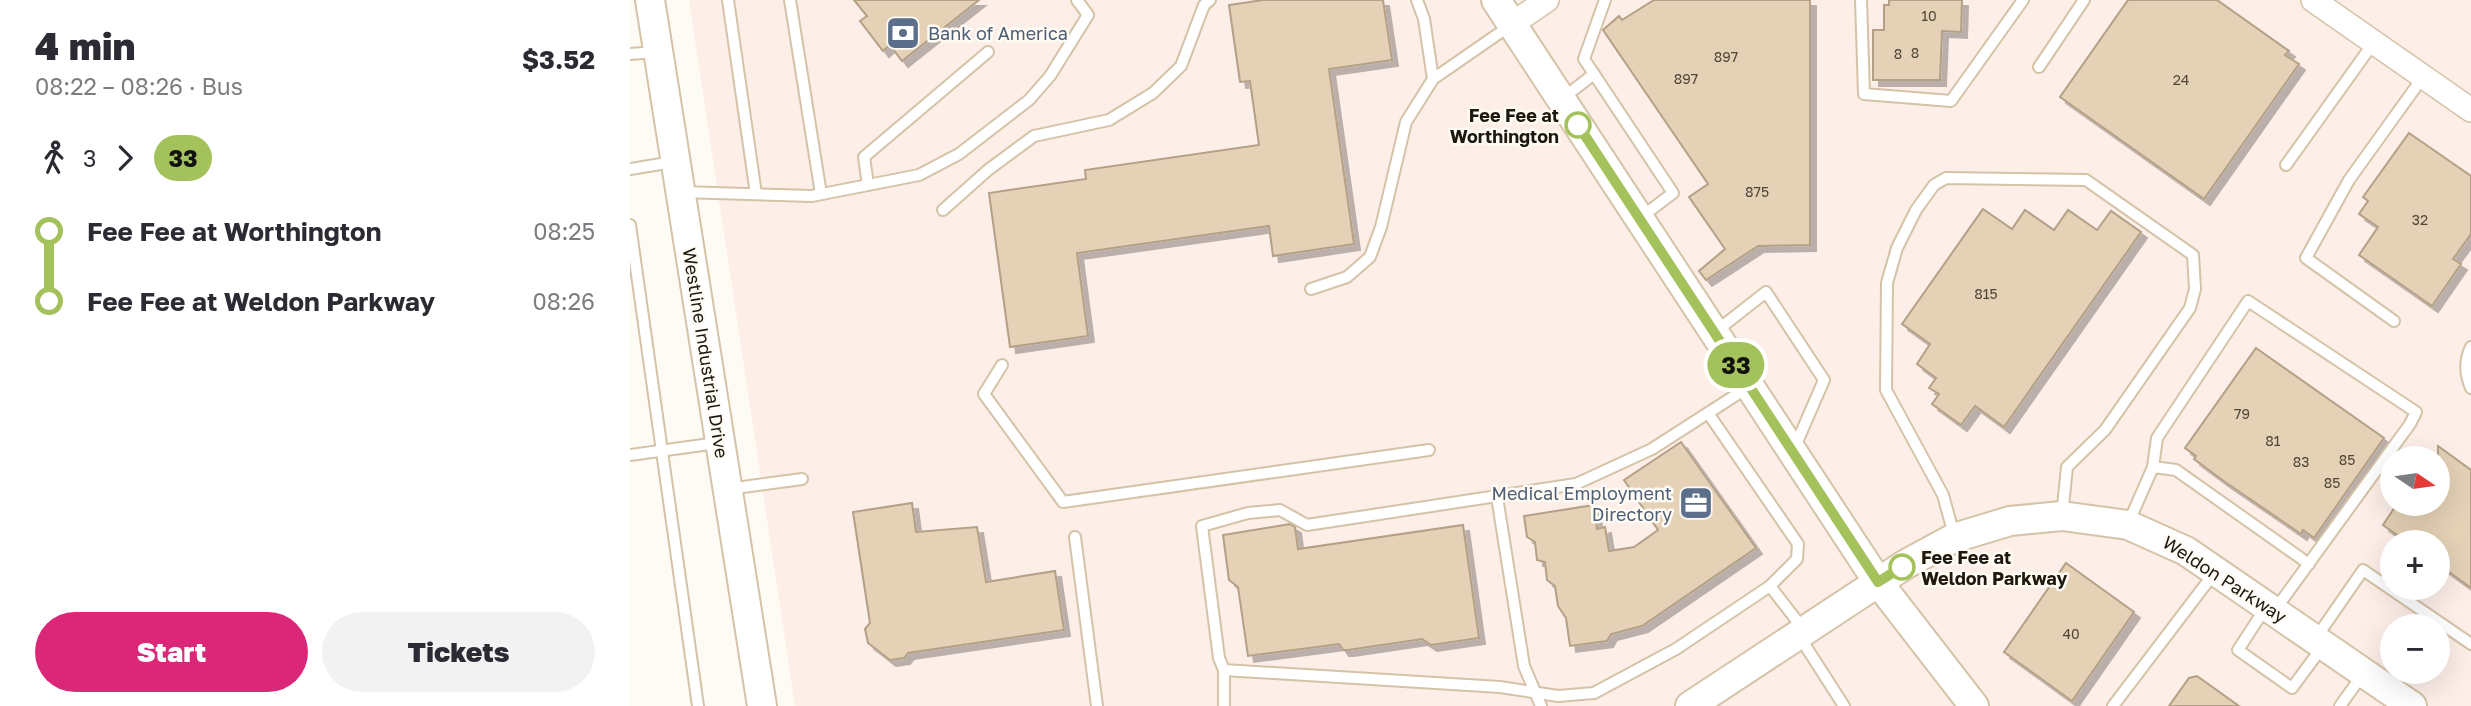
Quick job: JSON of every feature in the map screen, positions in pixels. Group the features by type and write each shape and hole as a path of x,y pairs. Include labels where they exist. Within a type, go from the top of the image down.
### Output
{"street":[{"name":"Westline Industrial Drive","path":"650,0 762,706"},
{"path":"1496,0 1878,582 1974,706"},
{"path":"1512,24 1547,0"},
{"path":"2313,0 2471,110"},
{"name":"Weldon Parkway","path":"1690,706 1878,582 1954,538 2010,521 2062,516 2127,525 2158,536 2216,570 2412,706"}],"lane":[{"path":"728,0 756,194"},
{"path":"790,0 821,194"},
{"path":"681,192 821,194 919,175 959,154 1029,100 1050,76 1088,15 1077,0"},
{"path":"943,210 988,170 1034,136 1109,120 1153,93 1181,66 1204,5 1210,0"},
{"path":"1417,0 1424,19 1433,79"},
{"path":"1605,0 1584,59 1673,193 1640,218"},
{"path":"1861,0 1864,94 1951,101 2023,0"},
{"path":"2039,67 2084,0"},
{"path":"1311,289 1347,277 1370,257 1381,227 1406,122 1433,79 1512,24"},
{"path":"2286,165 2374,42"},
{"path":"630,54 659,52"},
{"path":"868,185 864,157 988,52"},
{"path":"1562,99 1594,74"},
{"path":"2395,321 2305,258 2349,180 2423,76"},
{"path":"630,169 676,162"},
{"path":"1954,538 1943,495 1886,390 1887,284 1897,248 1916,210 1934,185 1946,178 2086,180 2193,256 2194,289 2190,308 2105,430 2067,467 2062,516"},
{"path":"630,225 698,706"},
{"path":"1715,332 1766,292 1817,369 1824,380 1793,451"},
{"path":"2127,525 2153,467 2157,438 2248,301 2416,412 2410,425 2309,564 2238,650 2292,688 2363,570 2471,645"},
{"path":"2471,348 2466,358 2466,377 2471,388"},
{"path":"1002,365 984,394 1063,502 1429,450"},
{"path":"1224,706 1224,670 1219,658 1202,526 1248,513 1280,510 1307,525 1576,484 1652,449 1750,385"},
{"path":"1224,670 1500,687 1558,696 1594,693 1676,649 1770,586 1797,559 1798,544 1708,413"},
{"path":"630,456 720,443"},
{"path":"2153,467 2176,470 2309,564"},
{"path":"728,489 802,479"},
{"path":"1497,497 1524,666 1541,706"},
{"path":"1075,537 1097,706"},
{"path":"2113,706 2216,570"},
{"path":"1770,586 1844,706"},
{"path":"2340,706 2364,672"}],"shaded area":[{"path":"689,0 2471,0 2471,706 795,706"}],"building":[{"name":"Bank of America","path":"854,0 979,0 902,61 890,45 883,51 860,21 867,16"},
{"path":"1263,0 1383,0 1392,60 1329,69 1354,244 1273,256 1269,226 1077,253 1088,336 1010,347 989,193 1086,179 1085,170 1259,145 1250,81 1240,82 1229,5"},
{"path":"1654,0 1810,0 1810,245 1758,246 1706,280 1699,271 1725,249 1689,197 1708,184 1603,30 1619,16 1622,20"},
{"path":"1889,0 1962,0 1961,32 1942,31 1940,80 1873,80 1873,30 1884,30 1884,5 1889,5"},
{"path":"2128,0 2217,0 2289,51 2285,55 2299,64 2204,199 2060,97"},
{"path":"2409,133 2471,176 2471,234 2453,259 2461,264 2432,306 2359,255 2378,227 2359,214 2368,201 2363,197"},
{"path":"1983,209 2012,229 2025,210 2054,230 2068,210 2097,230 2111,211 2141,232 2004,427 1975,406 1961,425 1932,404 1939,394 1929,388 1936,378 1917,364 1930,344 1902,324"},
{"path":"2256,348 2384,438 2314,538 2303,530 2301,534 2225,482 2194,459 2196,456 2185,448"},
{"path":"1681,442 1756,548 1642,626 1611,634 1607,641 1570,646 1566,618 1558,606 1555,586 1547,580 1545,562 1537,560 1535,542 1527,537 1524,516 1594,505 1597,529 1605,527 1609,551 1634,547 1658,530 1624,480"},
{"path":"2450,455 2471,470 2471,588 2450,573 2450,530 2390,530 2383,525 2389,516 2450,516"},
{"path":"912,503 916,532 977,527 986,582 1055,571 1064,630 908,653 904,658 890,660 868,643 865,629 870,623 853,512"},
{"path":"1290,524 1295,527 1298,549 1463,525 1479,638 1431,645 1422,639 1348,650 1343,650 1339,644 1248,656 1238,587 1229,580 1223,535"},
{"path":"2066,563 2134,612 2072,701 2004,652"},
{"path":"2197,676 2239,706 2169,706 2189,678"}],"bus line":[{"name":"33","path":"1578,125 1878,582 1902,567"}],"place":[{"name":"Bank of America","path":"903,33"},
{"name":"Fee Fee at Worthington","path":"1578,125"},
{"name":"Medical Employment Directory","path":"1696,503"},
{"name":"Fee Fee at Weldon Parkway","path":"1902,567"}]}
